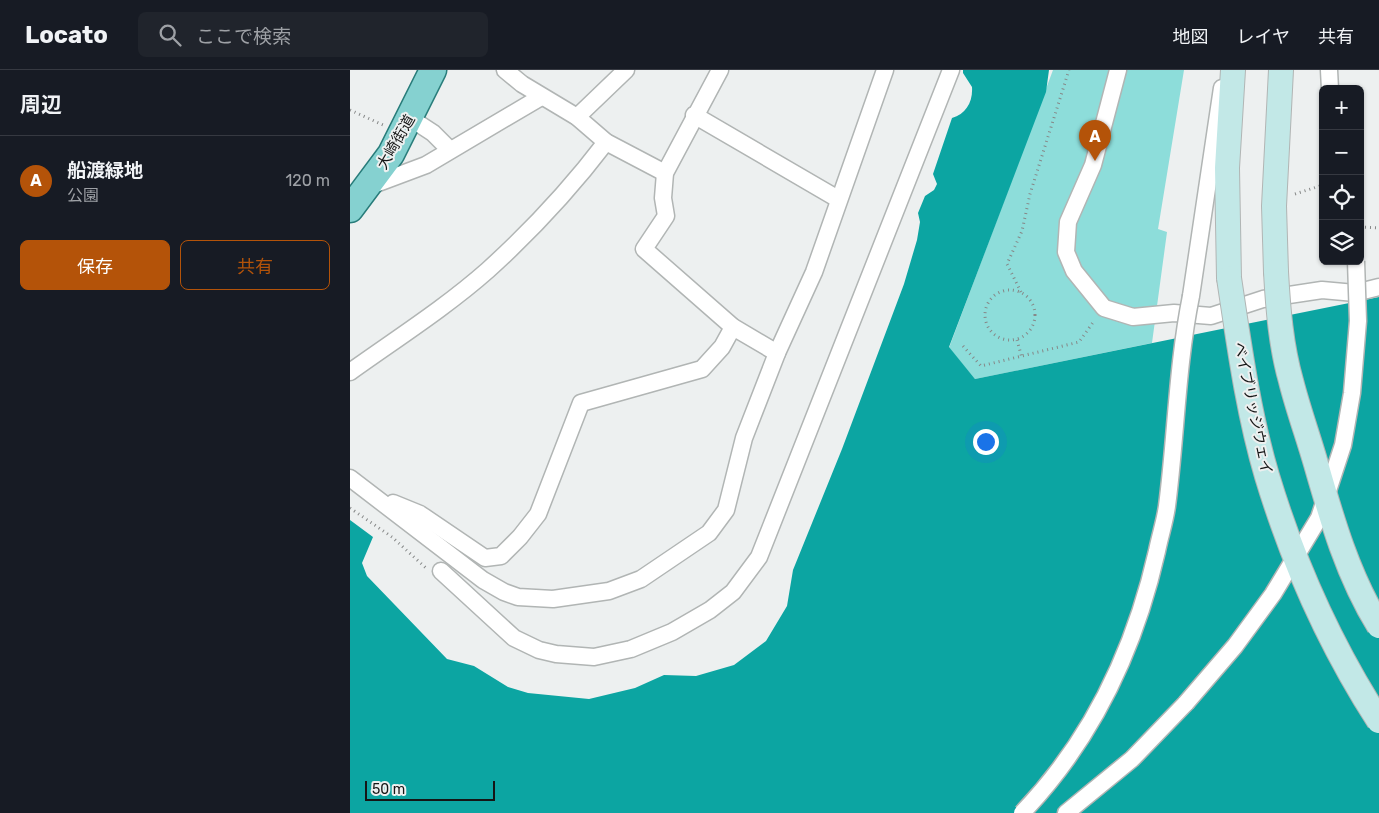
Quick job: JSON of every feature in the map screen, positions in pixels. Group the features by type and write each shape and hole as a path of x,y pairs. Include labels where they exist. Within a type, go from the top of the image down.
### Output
{"main road":[{"name":"大崎街道","path":"350,210 370,186 406,126 433,70"}],"street":[{"path":"505,70 541,96 577,117 606,142 665,173"},
{"path":"577,117 626,70"},
{"path":"720,70 694,115 665,173 663,198 666,216 644,249 733,327 777,353"},
{"path":"350,478 483,580 504,592 518,597 553,599 609,591 640,579 672,560 708,534 726,510 744,438 777,353 814,272 838,199 885,70"},
{"path":"441,571 514,638 539,650 556,654 594,657 631,649 672,632 710,610 733,592 759,557 951,70"},
{"path":"1118,70 1093,164 1068,222 1066,252 1074,271 1104,308 1133,317 1174,313 1211,316 1263,299 1322,290 1354,293 1379,287"},
{"path":"1022,813 1068,759 1090,724 1123,662 1146,597 1166,509 1191,296 1222,88 1227,70"},
{"name":"ベイブリッジウェイ","path":"1234,70 1227,168 1229,278 1245,383 1266,475 1293,554 1343,661 1379,721"},
{"path":"1281,70 1274,206 1278,308 1290,379 1326,505 1348,565 1366,604 1379,626"},
{"path":"1329,70 1330,85"},
{"path":"370,186 426,165 449,149 541,96"},
{"path":"694,115 838,199"},
{"path":"406,126 433,134 449,149"},
{"path":"350,372 442,306 487,270 578,180 606,142"},
{"path":"1066,813 1132,758 1192,696 1235,646 1273,594 1319,518 1343,446 1352,393 1358,321 1356,265"},
{"path":"377,497 420,514 485,558 501,556 520,537 538,514 581,403 702,369 722,347 733,327"}],"path":[{"path":"1021,292 1007,264 1022,231 1030,194 1069,70"},
{"path":"350,110 406,126"},
{"path":"1295,203 1295,194 1319,186"},
{"path":"1364,227 1379,228"},
{"path":"1008,289 1021,292 1030,299 1033,305 1035,323 1028,334 1017,340 1005,341 994,336 986,326 984,314 988,302 996,293 1008,289"},
{"path":"962,346 981,366 1022,358 1079,342 1104,308"},
{"path":"1017,340 1022,358"},
{"path":"350,508 392,537 435,577 441,571"}],"shaded area":[{"path":"963,70 1049,70 1046,92 949,347 975,379 1379,297 1379,813 350,813 350,520 373,537 362,563 367,576 447,659 474,666 508,687 528,693 589,699 635,688 664,675 696,676 734,665 766,641 787,606 793,570 842,449 904,284 917,240 920,222 918,213 925,196 934,190 937,184 933,174 952,118 961,114 970,102 972,87"},
{"path":"1053,70 1184,70 1158,229 1167,232 1152,343 975,379 949,348"}],"place":[{"name":"船渡緑地","path":"1095,161"}]}
